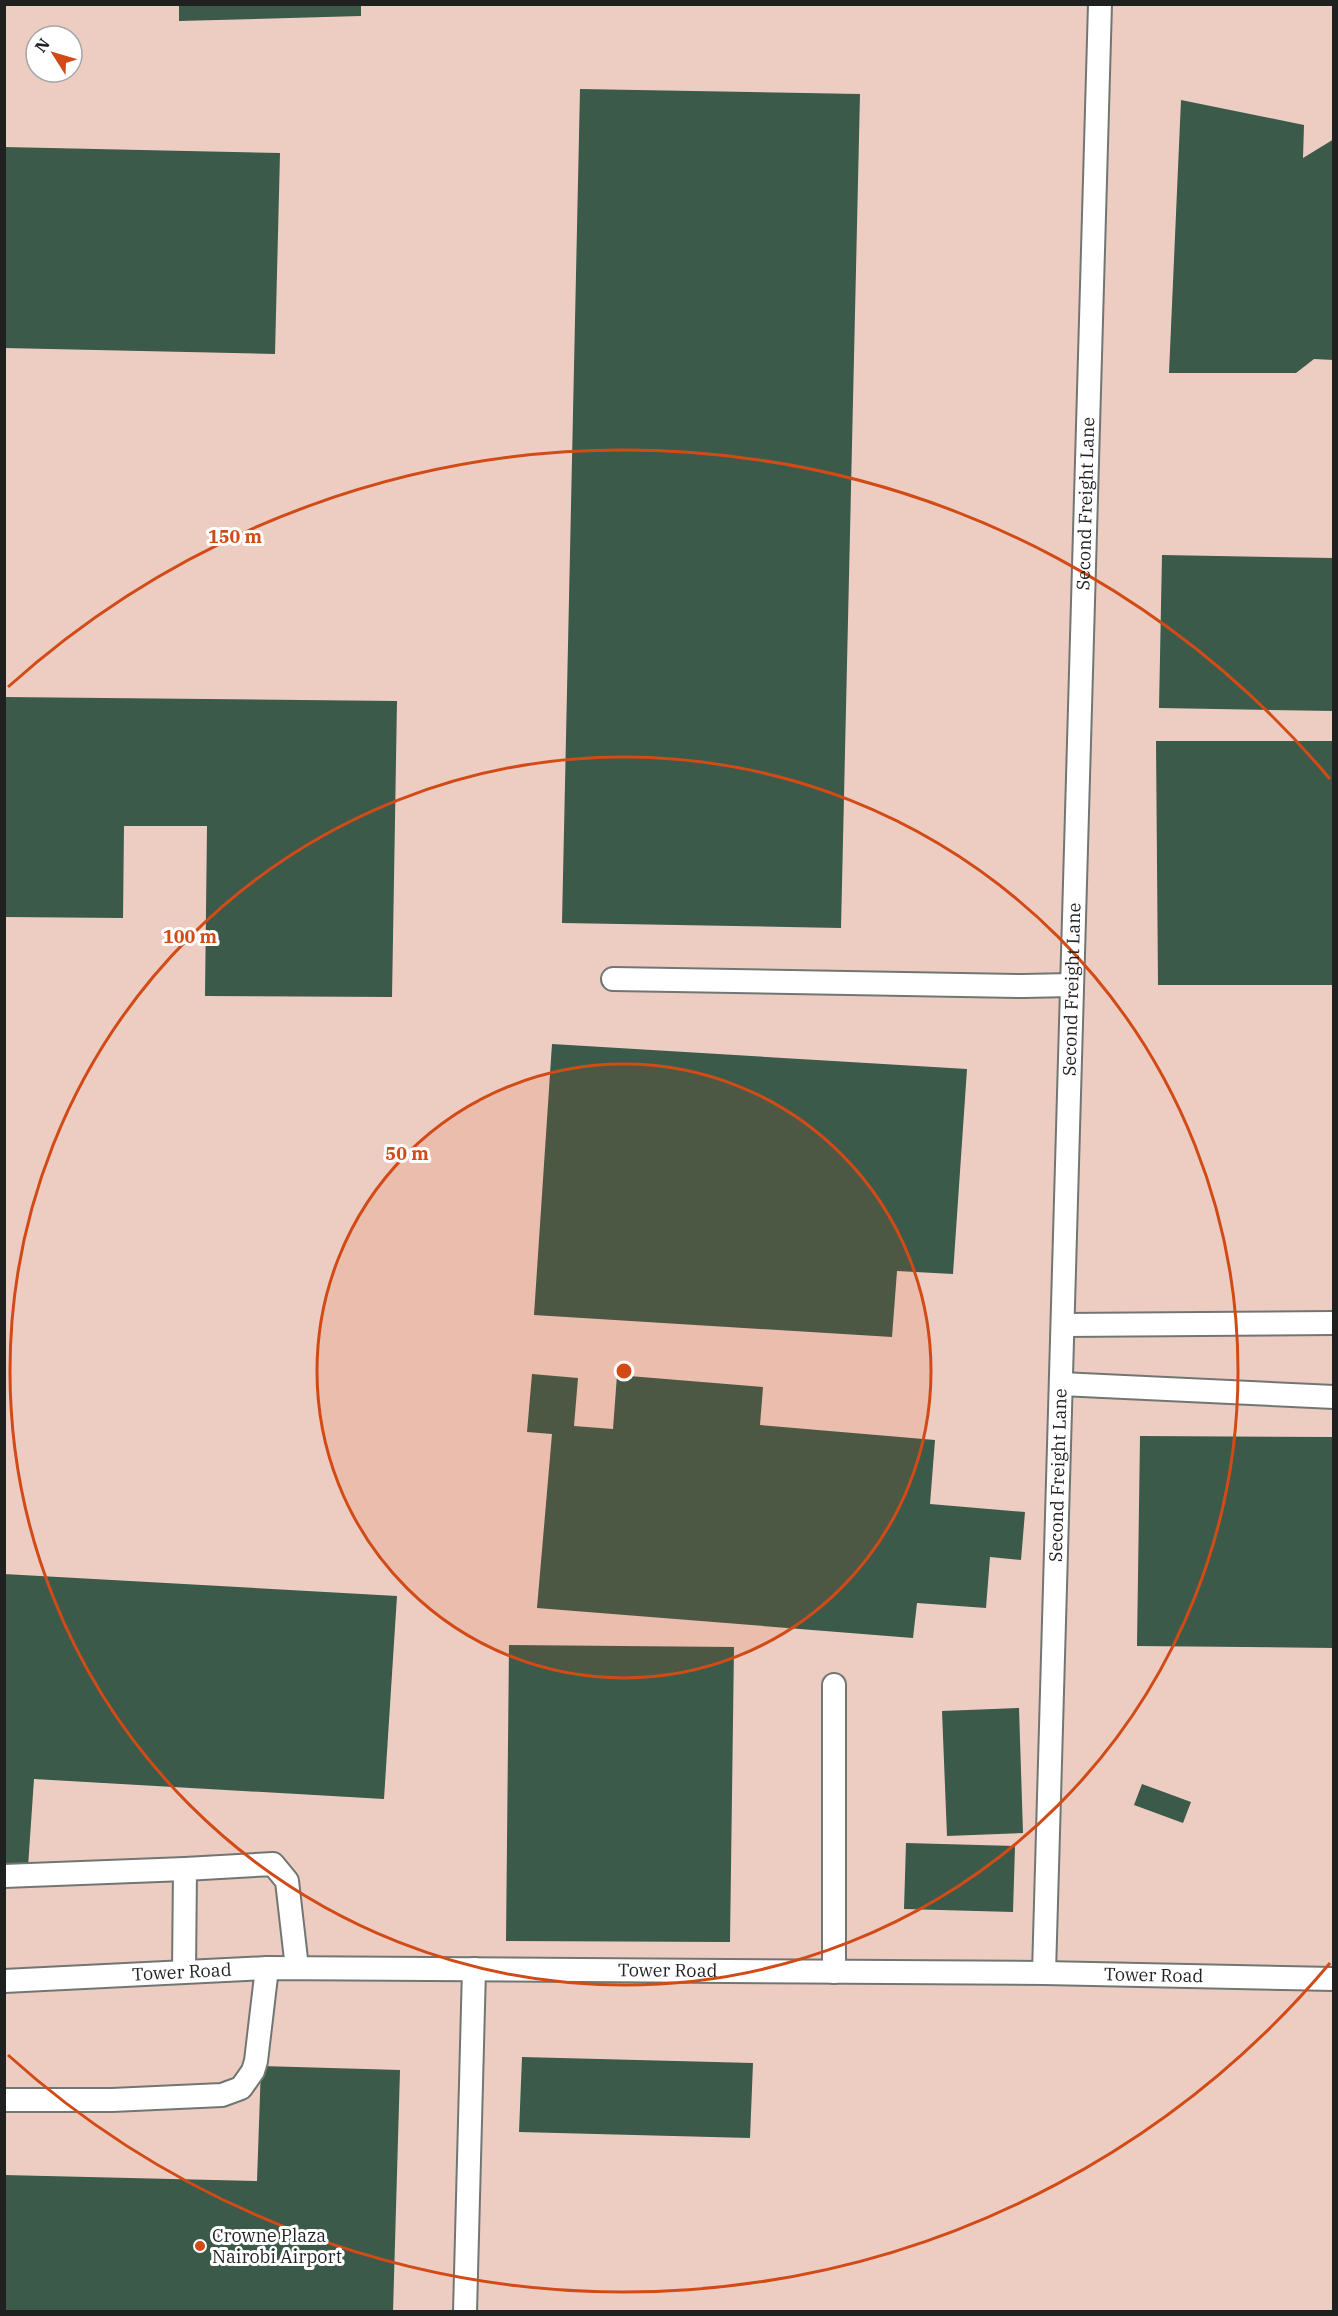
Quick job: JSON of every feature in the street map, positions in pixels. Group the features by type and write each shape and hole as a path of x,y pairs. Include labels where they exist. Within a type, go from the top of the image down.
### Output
{"lane":[{"name":"Second Freight Lane","path":"1044,1973 1100,4"},
{"path":"613,979 1072,985"},
{"path":"1063,1325 1334,1323"},
{"path":"1061,1384 1334,1397"},
{"path":"834,1685 834,1972"},
{"path":"4,1876 273,1864 286,1881 297,1968"},
{"path":"184,1972 185,1869"},
{"path":"4,2100 134,2099 222,2095 241,2088 253,2072 256,2061 267,1968"},
{"name":"Tower Road","path":"4,1982 267,1968 1044,1973 1334,1979"},
{"path":"465,2312 474,1969"}],"shaded area":[{"path":"5,5 1333,5 1333,2311 5,2311"}],"building":[{"path":"179,4 361,4 361,16 179,21"},
{"path":"580,89 860,94 841,928 562,923"},
{"path":"1181,100 1304,125 1303,158 1334,139 1334,360 1314,359 1296,373 1169,373"},
{"path":"4,147 280,153 275,354 4,348"},
{"path":"1162,555 1334,558 1334,711 1159,708"},
{"path":"4,697 397,701 392,997 205,996 207,826 124,826 123,918 4,917"},
{"path":"1156,741 1334,741 1334,985 1158,985"},
{"path":"552,1044 967,1069 953,1274 897,1271 892,1337 534,1315"},
{"path":"532,1374 578,1378 574,1426 613,1429 617,1375 763,1387 760,1425 935,1440 930,1504 1025,1512 1021,1560 990,1557 986,1608 917,1603 913,1638 537,1608 552,1434 527,1432"},
{"path":"1140,1436 1334,1437 1334,1648 1137,1646"},
{"path":"4,1574 397,1596 384,1799 34,1779 28,1867 4,1865"},
{"path":"509,1645 734,1647 730,1942 506,1941"},
{"path":"1019,1708 1023,1833 947,1836 942,1711"},
{"path":"1142,1784 1191,1802 1183,1823 1134,1805"},
{"path":"906,1843 1015,1846 1013,1912 904,1909"},
{"path":"522,2057 753,2063 750,2138 519,2132"},
{"name":"Crowne Plaza Nairobi Airport","path":"261,2066 400,2070 393,2312 4,2312 4,2175 257,2181"}],"place":[{"name":"Crowne Plaza Nairobi Airport","path":"200,2246"}]}
